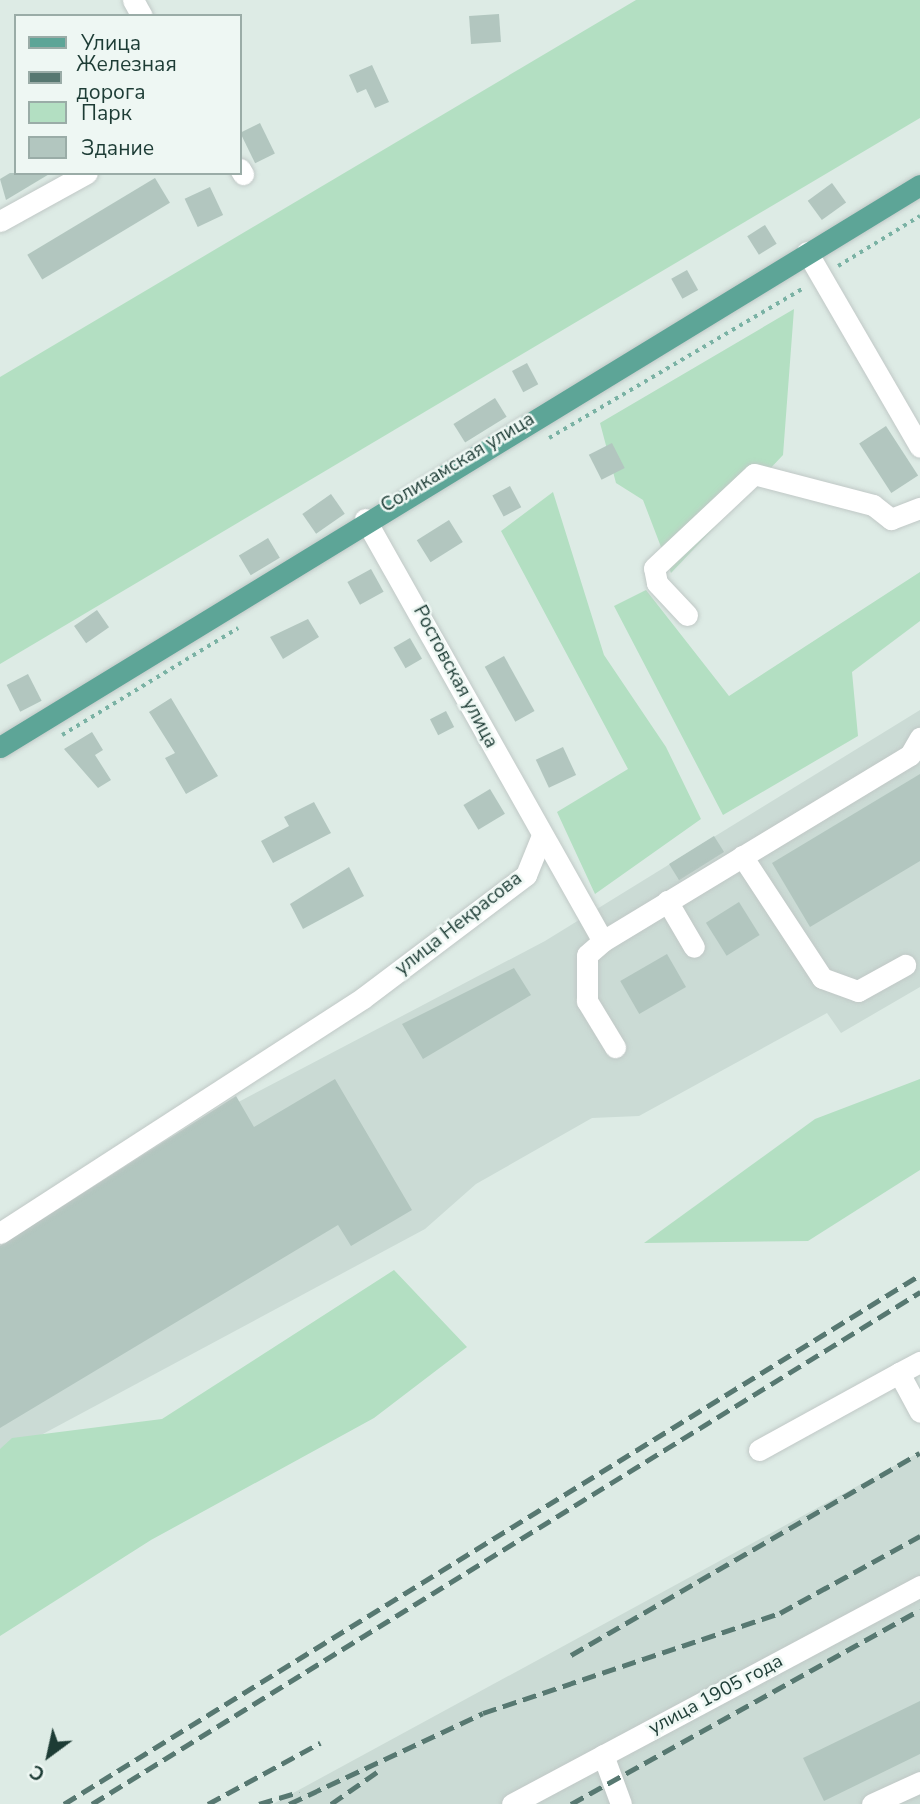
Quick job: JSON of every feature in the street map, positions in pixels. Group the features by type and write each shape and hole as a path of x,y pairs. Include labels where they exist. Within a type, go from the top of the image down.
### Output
{"main road":[{"name":"Соликамская улица","path":"0,747 365,519 920,185"}],"street":[{"path":"0,221 83,175"},
{"path":"807,252 920,447"},
{"path":"687,615 657,583 654,568 754,474 873,505 891,519 920,508"},
{"name":"Ростовская улица","path":"365,519 541,838 603,941"},
{"path":"615,1047 587,1002 587,955 603,941 667,901 910,755 920,738"},
{"name":"улица Некрасова","path":"0,1233 363,998 526,875 541,838"},
{"path":"742,856 822,978 858,991 905,965"},
{"path":"667,901 694,947"},
{"path":"759,1450 920,1362"},
{"path":"899,1373 920,1412"},
{"name":"улица 1905 года","path":"512,1804 920,1586"},
{"path":"603,1755 621,1804"},
{"path":"872,1804 920,1782"}],"path":[{"path":"536,446 920,216"},
{"path":"57,738 240,626"}],"shaded area":[{"path":"920,710 920,987 841,1033 827,1013 639,1116 592,1118 476,1184 425,1229 0,1457 0,1227 545,941"},
{"path":"920,1452 920,1804 273,1804"}],"green space":[{"path":"636,0 920,0 920,118 0,664 0,377"},
{"path":"794,309 783,455 671,573 643,500 616,483 600,423"},
{"path":"553,492 604,655 666,747 701,819 595,894 557,812 628,769 501,531"},
{"path":"920,572 920,621 852,672 858,736 723,815 614,606 646,590 729,696"},
{"path":"920,1079 920,1170 808,1241 644,1243 815,1119"},
{"path":"394,1270 467,1347 374,1418 151,1540 0,1636 0,1449 12,1438 162,1419"}],"building":[{"path":"499,14 501,42 471,44 469,16"},
{"path":"372,65 389,102 375,108 366,89 357,93 349,75"},
{"path":"260,123 275,154 255,163 242,132"},
{"path":"10,173 48,175 6,200 0,179"},
{"path":"155,178 170,203 42,280 27,255"},
{"path":"832,183 846,202 822,220 808,201"},
{"path":"210,187 223,215 198,227 185,199"},
{"path":"765,225 777,244 759,255 747,236"},
{"path":"687,270 698,290 682,299 671,279"},
{"path":"527,363 538,384 523,392 512,371"},
{"path":"495,398 507,417 465,443 453,424"},
{"path":"886,426 918,475 891,493 859,443"},
{"path":"612,443 625,468 602,480 589,455"},
{"path":"510,486 521,507 504,517 492,495"},
{"path":"331,494 345,514 316,534 302,514"},
{"path":"449,520 463,542 431,562 417,540"},
{"path":"268,538 280,558 251,575 239,556"},
{"path":"371,569 384,592 360,605 347,582"},
{"path":"97,610 109,627 86,643 74,626"},
{"path":"308,619 319,637 283,659 270,637"},
{"path":"410,638 422,659 406,668 394,648"},
{"path":"504,656 535,711 515,722 485,667"},
{"path":"28,674 42,701 20,712 7,685"},
{"path":"171,698 218,776 186,794 165,758 175,753 149,712"},
{"path":"446,711 454,727 438,735 430,719"},
{"path":"92,732 103,750 95,755 111,780 98,788 64,749"},
{"path":"563,747 576,775 549,788 536,760"},
{"path":"920,774 920,861 810,927 772,863"},
{"path":"490,789 505,814 478,830 463,805"},
{"path":"314,802 331,833 273,863 261,841 289,826 284,817"},
{"path":"714,836 724,852 679,880 669,864"},
{"path":"349,867 364,896 303,929 290,904"},
{"path":"739,902 760,935 727,956 706,923"},
{"path":"667,954 686,987 639,1014 620,981"},
{"path":"514,968 531,995 423,1059 402,1024"},
{"path":"335,1079 412,1210 351,1246 338,1225 0,1428 0,1246 236,1096 254,1127"},
{"path":"920,1701 920,1754 824,1801 803,1758"}],"railway":[{"path":"64,1804 920,1275"},
{"path":"92,1804 920,1292"},
{"path":"571,1655 920,1453"},
{"path":"289,1804 483,1713 780,1613 920,1536"},
{"path":"571,1804 920,1610"},
{"path":"208,1804 320,1743"},
{"path":"331,1804 377,1772"},
{"path":"259,1804 299,1792"}]}
